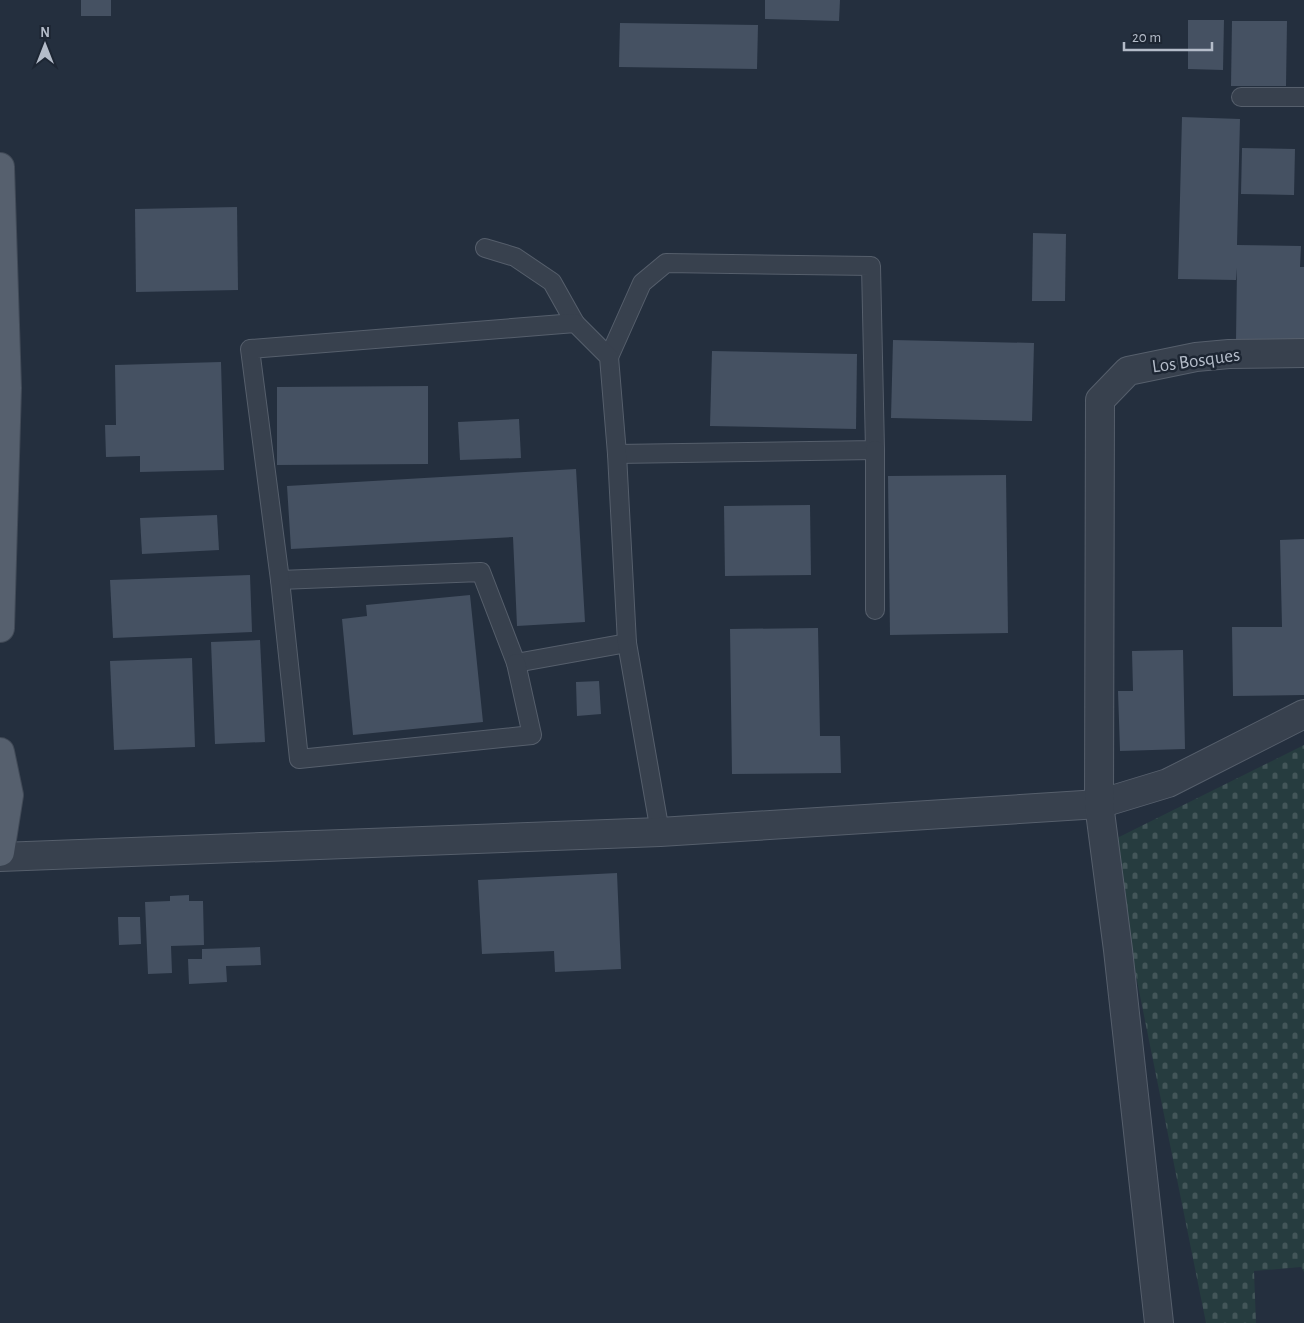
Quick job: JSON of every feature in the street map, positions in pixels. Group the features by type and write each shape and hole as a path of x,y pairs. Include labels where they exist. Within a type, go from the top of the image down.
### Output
{"main road":[{"path":"0,169 7,388 0,628"},
{"path":"0,752 9,795 0,852"}],"street":[{"name":"Los Bosques","path":"1099,804 1100,400 1128,371 1196,357 1304,353"},
{"path":"0,857 660,832 1099,804 1168,783 1304,714"},
{"path":"1099,804 1118,950 1159,1323"}],"lane":[{"path":"1241,97 1304,96"},
{"path":"485,248 515,257 552,282 575,323 609,357"},
{"path":"660,832 627,643 609,357 642,284 666,263 871,266 875,450 875,610"},
{"path":"280,580 481,572 516,663 532,735 299,759 280,580 250,349 575,323"},
{"path":"616,454 875,450"},
{"path":"516,663 627,643"}],"green space":[{"path":"1304,745 1304,1272 1301,1267 1254,1271 1256,1323 1206,1323 1109,842"}],"building":[{"path":"81,0 111,0 111,16 81,16"},
{"path":"765,0 840,0 839,21 765,19"},
{"path":"1188,20 1224,20 1223,70 1188,69"},
{"path":"1232,21 1287,21 1286,86 1231,86"},
{"path":"620,23 758,25 757,69 619,67"},
{"path":"1182,117 1240,119 1237,245 1301,246 1300,267 1304,267 1304,341 1236,340 1237,268 1236,280 1178,279"},
{"path":"1242,148 1295,149 1294,195 1241,194"},
{"path":"237,207 238,290 136,292 135,209"},
{"path":"1033,233 1066,234 1065,301 1032,301"},
{"path":"893,340 1034,343 1032,421 891,418"},
{"path":"712,351 857,354 856,429 710,426"},
{"path":"221,362 224,470 140,472 140,456 106,457 105,425 116,425 115,365"},
{"path":"428,386 428,464 277,465 277,387"},
{"path":"519,419 521,458 460,460 458,422"},
{"path":"576,469 585,622 517,626 513,537 291,549 287,486"},
{"path":"1006,475 1008,633 890,635 888,476"},
{"path":"810,505 811,575 725,576 724,506"},
{"path":"217,515 219,550 142,554 140,518"},
{"path":"1304,539 1304,695 1233,696 1232,627 1282,627 1280,540"},
{"path":"250,575 252,632 113,638 110,580"},
{"path":"470,595 483,722 353,735 342,619 367,616 366,605"},
{"path":"818,628 820,736 840,736 841,773 732,774 730,629"},
{"path":"260,640 265,742 215,744 211,642"},
{"path":"1183,650 1185,749 1120,751 1118,691 1133,691 1132,651"},
{"path":"192,658 195,747 114,750 110,661"},
{"path":"599,681 601,714 577,716 576,682"},
{"path":"617,873 621,969 555,972 554,951 482,954 478,880"},
{"path":"189,895 189,901 203,901 204,945 171,946 172,973 148,974 145,902 170,901 170,896"},
{"path":"118,917 140,917 141,944 119,945"},
{"path":"260,947 261,965 226,966 227,982 189,984 188,959 202,959 202,949"}]}
